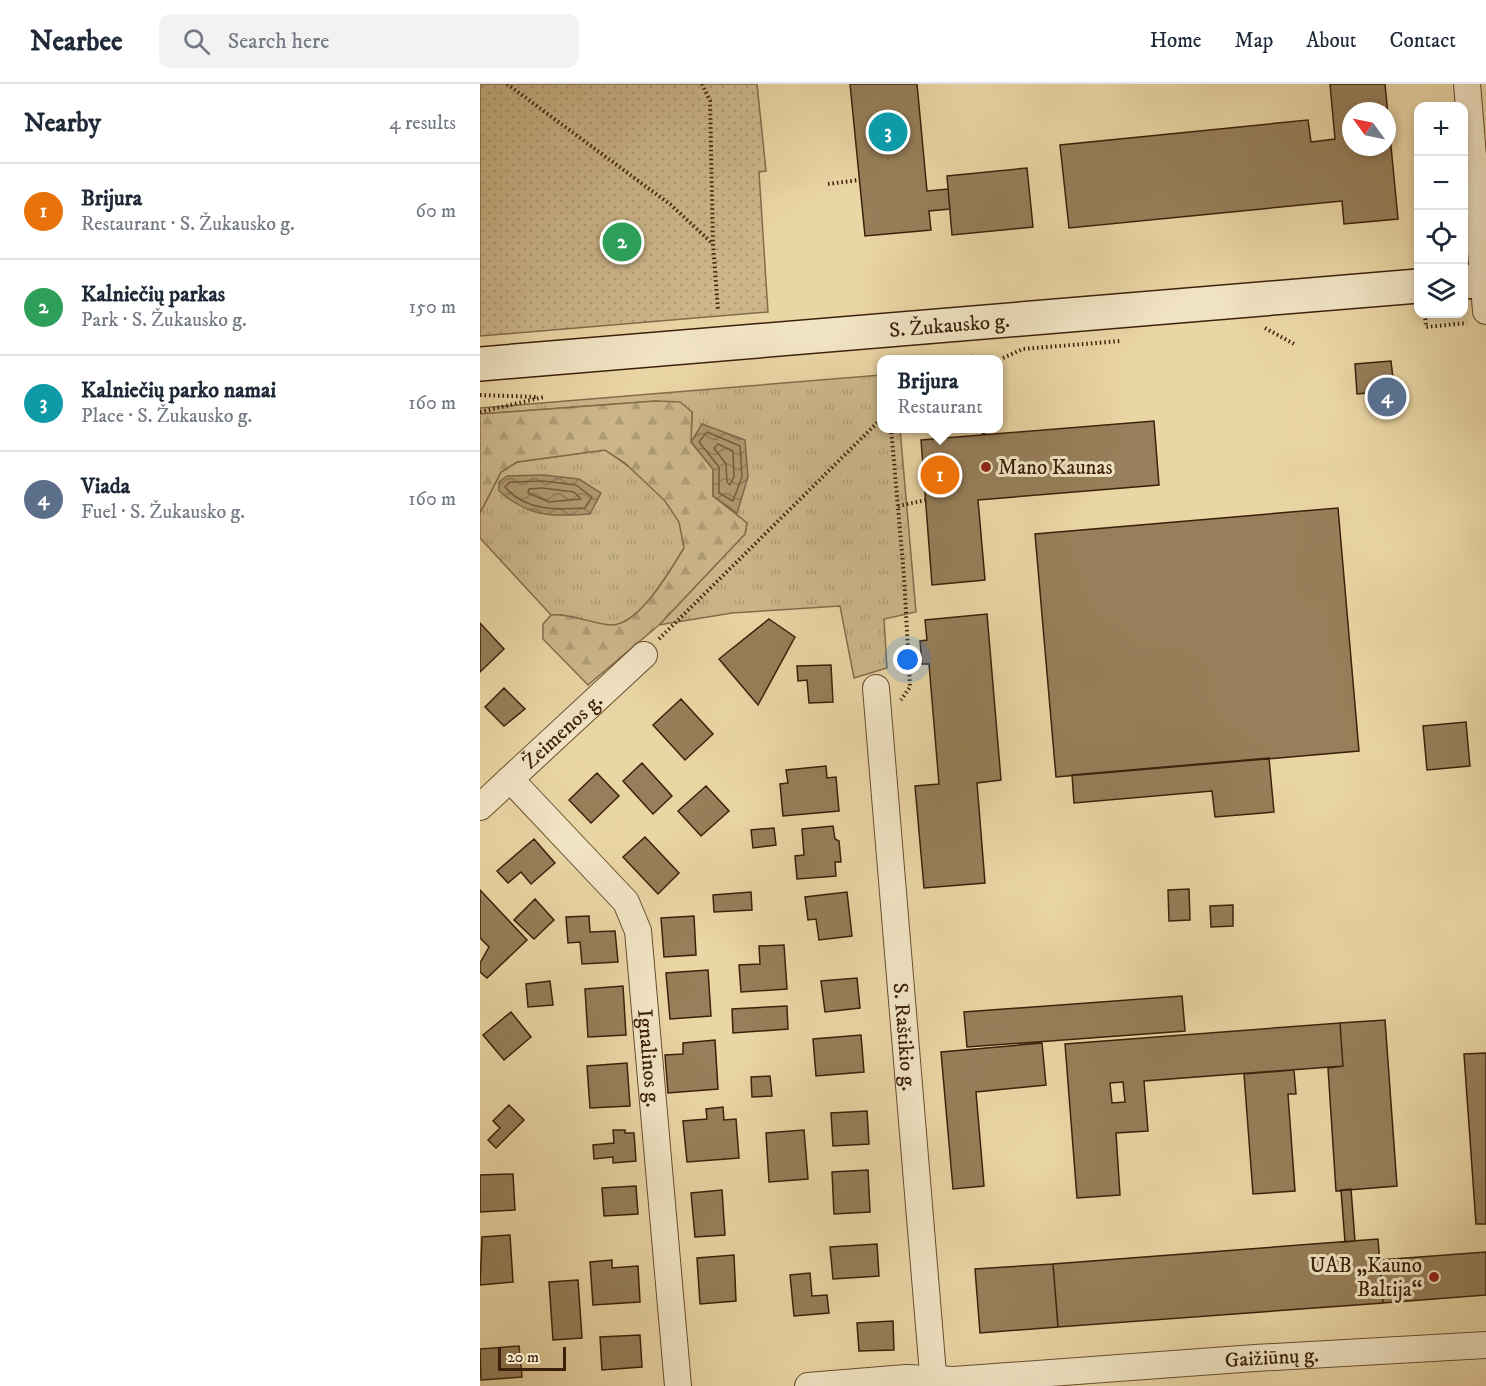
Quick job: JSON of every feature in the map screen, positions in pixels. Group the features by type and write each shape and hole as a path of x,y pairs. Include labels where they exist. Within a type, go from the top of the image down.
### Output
{"main road":[{"name":"S. Žukausko g.","path":"480,364 1414,286"}],"street":[{"path":"1467,84 1479,295"},
{"name":"Žeimenos g.","path":"480,807 644,655"},
{"name":"S. Raštikio g.","path":"876,688 934,1383"},
{"name":"Ignalinos g.","path":"510,778 626,902 638,931 678,1386"},
{"name":"Gaižiūnų g.","path":"808,1386 906,1378 934,1383 1255,1358 1486,1345"}],"path":[{"path":"507,84 671,206 713,244"},
{"path":"702,84 710,101 713,244 718,310"},
{"path":"828,184 859,180"},
{"path":"1425,318 1426,327 1441,318"},
{"path":"1256,329 1266,328 1296,345"},
{"path":"1003,358 1023,350 1130,340"},
{"path":"480,395 544,397 480,412"},
{"path":"644,655 877,423"},
{"path":"880,731 910,687 891,433"},
{"path":"898,506 926,500"}],"green space":[{"path":"480,84 757,84 766,171 759,172 768,312 480,336"},
{"path":"877,375 877,433 900,433 916,612 884,619 887,668 854,678 840,606 732,613 659,625 745,534 747,523 713,496 713,469 691,442 692,412 656,401 480,414 480,408"},
{"path":"656,401 680,402 692,412 691,442 713,469 713,496 747,523 745,534 659,625 588,685 543,639 543,624 551,615 564,615 609,625 620,623 631,617 652,596 684,548 679,522 665,501 625,463 605,450 517,462 501,472 480,513 480,414"},
{"path":"605,450 648,482 668,503 680,524 684,548 642,607 620,623 609,625 564,615 551,615 480,538 480,513 501,472 517,462"}],"water":[{"path":"702,424 745,440 748,477 737,513 713,496 713,469 691,442"},
{"path":"543,475 579,479 601,493 590,514 553,515 531,511 510,500 499,491 499,482 507,476"}],"building":[{"path":"850,84 917,84 927,191 948,189 950,209 929,211 931,230 865,236"},
{"path":"1330,84 1385,84 1387,102 1342,102 1342,156 1392,156 1398,219 1344,224 1342,201 1069,228 1060,145 1308,120 1311,142 1335,139"},
{"path":"1027,168 1033,227 952,235 947,176"},
{"path":"1391,361 1394,387 1368,389 1368,393 1357,394 1355,364"},
{"path":"1403,386 1405,401 1369,404 1368,389"},
{"path":"1154,421 1159,485 978,500 985,580 932,585 921,440"},
{"path":"1338,508 1359,751 1056,777 1035,534"},
{"path":"987,614 1001,780 977,783 985,883 924,888 915,786 939,784 929,664 922,664 920,641 927,640 925,620"},
{"path":"769,619 795,637 758,705 719,659"},
{"path":"480,623 504,649 480,672"},
{"path":"831,665 833,702 809,703 807,680 798,681 797,666"},
{"path":"504,688 525,709 504,726 485,707"},
{"path":"681,699 713,734 685,760 653,725"},
{"path":"1466,722 1470,766 1427,770 1423,726"},
{"path":"1269,758 1274,812 1215,817 1212,791 1074,803 1072,775"},
{"path":"642,763 672,796 653,814 623,781"},
{"path":"826,766 827,778 836,777 839,811 783,816 780,784 788,783 786,770"},
{"path":"597,773 619,796 591,823 569,800"},
{"path":"706,786 729,811 701,836 678,811"},
{"path":"833,826 835,839 839,841 841,862 835,862 836,876 797,879 795,856 804,855 802,829"},
{"path":"774,828 776,845 753,848 751,830"},
{"path":"645,837 679,873 658,894 623,857"},
{"path":"534,839 555,863 531,884 521,872 508,883 497,871"},
{"path":"1189,889 1190,920 1169,921 1168,890"},
{"path":"480,890 527,940 487,978 480,972 480,963 489,947 480,938"},
{"path":"751,892 752,910 714,912 713,895"},
{"path":"847,892 852,936 819,940 816,919 808,920 805,897"},
{"path":"535,899 554,920 534,939 514,920"},
{"path":"1233,905 1233,926 1211,927 1210,906"},
{"path":"589,916 590,932 615,931 618,962 582,964 580,942 568,943 566,917"},
{"path":"694,916 696,955 664,957 661,918"},
{"path":"784,945 787,989 741,992 739,965 760,964 759,946"},
{"path":"708,970 711,1016 670,1019 666,973"},
{"path":"857,978 860,1008 825,1012 821,981"},
{"path":"550,981 553,1005 528,1007 526,984"},
{"path":"623,986 626,1035 588,1037 585,989"},
{"path":"1182,996 1185,1031 967,1047 964,1012"},
{"path":"787,1006 788,1029 733,1033 732,1009"},
{"path":"511,1012 531,1037 504,1060 483,1035"},
{"path":"1385,1020 1397,1186 1336,1191 1328,1068 1343,1066 1340,1023"},
{"path":"1340,1023 1343,1066 1144,1081 1148,1131 1116,1133 1120,1195 1077,1198 1065,1044","holes":["1123,1082 1125,1102 1112,1103 1110,1083"]},
{"path":"861,1035 864,1072 816,1076 813,1039"},
{"path":"715,1040 718,1089 668,1093 665,1055 683,1054 683,1043"},
{"path":"1042,1043 1046,1085 976,1092 984,1186 953,1189 941,1052"},
{"name":"UAB „Kauno Baltija“","path":"1486,1053 1486,1224 1476,1224 1464,1054"},
{"path":"627,1063 630,1106 590,1108 587,1066"},
{"path":"1294,1070 1296,1094 1288,1094 1295,1191 1253,1194 1244,1074"},
{"path":"770,1076 772,1096 752,1097 751,1077"},
{"path":"509,1105 524,1120 496,1148 488,1140 500,1128 493,1121"},
{"path":"723,1107 724,1120 736,1119 739,1158 687,1162 683,1121 707,1119 706,1109"},
{"path":"867,1111 869,1144 833,1146 831,1113"},
{"path":"613,1130 634,1133 636,1161 613,1163 613,1157 594,1159 593,1145 614,1143"},
{"path":"804,1130 808,1179 769,1182 766,1133"},
{"path":"868,1170 870,1212 834,1214 832,1172"},
{"path":"513,1174 515,1210 480,1212 480,1175"},
{"path":"636,1186 638,1214 604,1216 602,1188"},
{"path":"1351,1189 1355,1241 1345,1242 1341,1190"},
{"path":"722,1190 725,1235 695,1237 691,1193"},
{"path":"510,1235 513,1282 480,1285 482,1237"},
{"path":"1378,1239 1383,1303 1058,1327 1053,1264"},
{"path":"877,1244 879,1276 833,1279 830,1247"},
{"name":"UAB „Kauno Baltija“","path":"1486,1252 1486,1295 1383,1303 1380,1260"},
{"path":"734,1255 736,1301 700,1304 697,1258"},
{"path":"612,1260 612,1268 638,1266 640,1302 593,1305 590,1262"},
{"path":"1053,1264 1058,1327 980,1333 975,1269"},
{"path":"810,1273 812,1296 827,1295 829,1313 794,1316 790,1275"},
{"path":"578,1280 582,1338 553,1340 549,1282"},
{"path":"893,1321 894,1350 859,1351 857,1323"},
{"path":"640,1335 642,1367 602,1370 600,1337"},
{"path":"519,1346 522,1377 481,1380 480,1349"}],"place":[{"name":"Kalniečių parko namai","path":"888,132"},
{"name":"Kalniečių parkas","path":"622,242"},
{"name":"Viada","path":"1387,397"},
{"name":"Mano Kaunas","path":"986,467"},
{"name":"Brijura","path":"940,475"},
{"name":"UAB „Kauno Baltija“","path":"1434,1277"}]}
